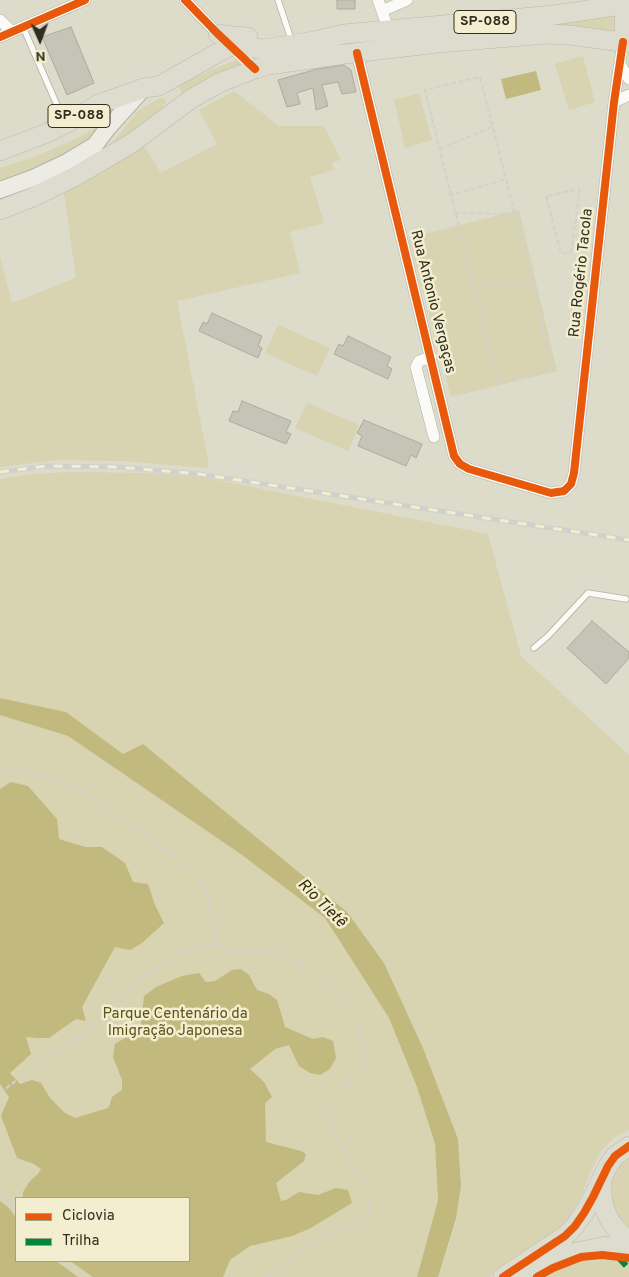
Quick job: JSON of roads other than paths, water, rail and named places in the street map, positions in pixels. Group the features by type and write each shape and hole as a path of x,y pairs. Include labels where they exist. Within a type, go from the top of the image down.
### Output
{"main road":[{"name":"SP-088","path":"0,151 47,133 99,104 152,87 224,40 264,49 341,35 554,15 627,4"},
{"path":"626,42 624,30 627,4"},
{"name":"SP-088","path":"0,210 31,198 74,177 132,143 191,99 219,83 255,69 270,65 438,43 547,34 626,42"},
{"path":"224,40 242,37 341,35"},
{"path":"0,190 33,178 64,163 96,144 107,129 152,87 166,89 169,92 169,102 132,143"},
{"path":"503,1277 565,1236 575,1226 584,1213 608,1166 615,1156 629,1146"},
{"path":"602,1180 602,1196 605,1210 610,1221 629,1240"},
{"path":"522,1277 572,1253 606,1246 629,1246"}],"street":[{"path":"0,37 85,0"},
{"path":"185,0 255,69"},
{"path":"378,0 390,31"},
{"path":"382,11 407,0"},
{"path":"0,20 11,31"},
{"name":"Rua Rogério Tacola","path":"551,493 564,491 571,484 574,472 614,102 620,64 626,42"},
{"name":"Rua Antonio Vergaças","path":"357,53 454,456 460,464 469,469 551,493"},
{"path":"620,64 629,79"},
{"path":"614,102 629,95"},
{"path":"431,357 419,360 416,367 434,438"}],"lane":[{"path":"278,0 290,36"},
{"path":"22,26 57,105"},
{"path":"534,648 588,593 626,599"}],"water":[{"path":"536,71 541,90 506,99 501,79"},
{"name":"Rio Tietê","path":"0,698 66,712 123,754 143,744 347,912 384,963 423,1048 458,1139 461,1186 456,1219 438,1277 417,1277 438,1200 435,1144 417,1087 389,1018 325,918 242,855 68,736 0,715"},
{"path":"11,782 28,786 57,819 59,839 85,847 102,847 125,863 133,882 148,884 164,923 142,943 130,950 115,947 82,1007 86,1021 76,1019 49,1038 26,1037 31,1054 10,1073 20,1084 32,1080 41,1083 50,1098 65,1113 75,1118 108,1108 112,1097 122,1090 122,1080 113,1057 115,1044 133,1033 141,1024 144,996 156,987 182,976 199,973 206,982 215,981 232,970 241,969 249,975 257,990 269,994 277,1000 285,1027 313,1039 323,1037 333,1041 336,1058 330,1069 320,1075 310,1073 299,1066 289,1045 275,1049 250,1069 264,1082 272,1097 265,1103 266,1142 306,1154 304,1161 276,1183 281,1201 299,1192 318,1195 336,1188 348,1190 352,1203 309,1229 292,1236 250,1246 230,1260 223,1277 93,1277 71,1262 190,1262 190,1197 23,1197 23,1192 30,1181 41,1169 34,1164 17,1158 1,1116 9,1097 0,1084 0,789"},
{"path":"0,1201 9,1208 15,1217 15,1262 57,1262 78,1277 0,1277"}],"railway":[{"path":"0,472 46,466 117,467 199,474 629,540"}],"park label":[{"name":"Parque Centenário da Imigração Japonesa","path":"175,1024"}]}
